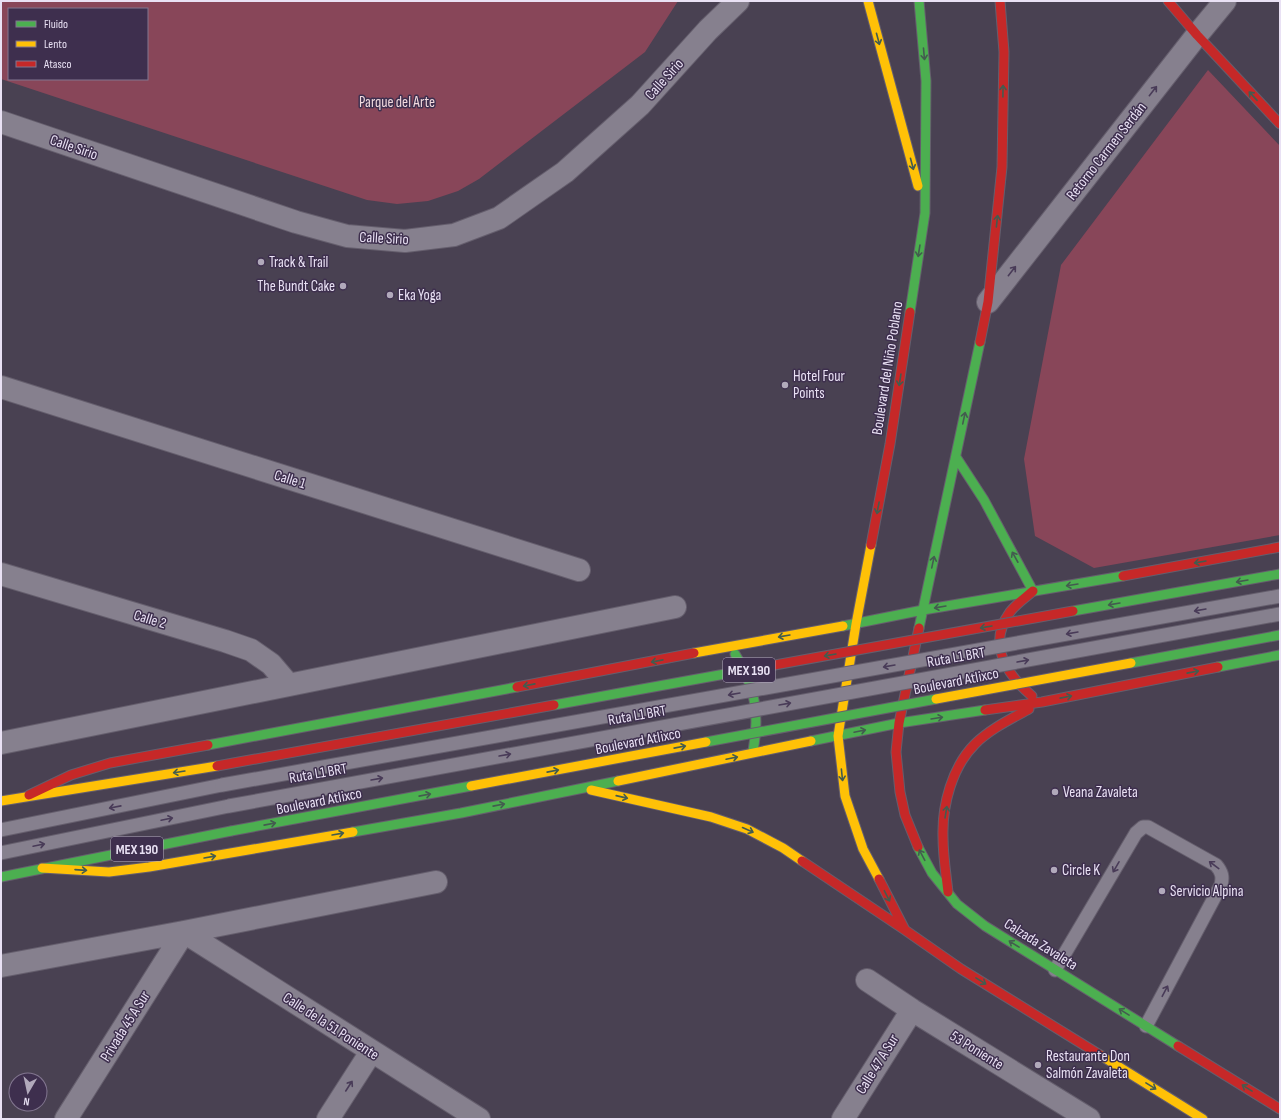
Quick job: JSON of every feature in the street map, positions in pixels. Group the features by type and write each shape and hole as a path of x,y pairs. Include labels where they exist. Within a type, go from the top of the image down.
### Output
{"main road":[{"path":"868,1 925,213"},
{"name":"Boulevard del Niño Poblano","path":"838,736 856,624 890,444 925,213 926,81 919,1"},
{"path":"899,724 988,302 1002,167 1004,52 1000,1"},
{"path":"1168,1 1197,35 1280,124"},
{"path":"956,457 984,500 1033,591"},
{"path":"29,795 72,776 110,763 856,624 923,610 1280,547"},
{"name":"MEX 190","path":"1,801 29,795 217,766 1280,574"},
{"path":"1033,591 1010,613 1003,624 999,638 1004,664 1011,676 1030,695 1042,702"},
{"name":"Boulevard Atlixco","path":"1,877 231,831 1280,635"},
{"path":"730,647 741,662 755,696 758,716 757,736 752,754"},
{"path":"42,868 109,872 149,867 461,813 899,724 1042,702 1280,655"},
{"path":"948,892 943,828 949,792 955,773 963,758 975,745 1004,722 1042,702"},
{"name":"Calzada Zavaleta","path":"899,724 896,752 900,792 905,815 922,855 932,873 957,904 981,923 1055,970 1280,1108"},
{"path":"838,736 844,796 863,849 905,930"},
{"path":"584,788 711,817 747,829 783,848 961,969 1203,1119"}],"street":[{"name":"Calle Sirio","path":"708,30 719,1"},
{"name":"Calle Sirio","path":"1,122 296,222 347,236 405,241 454,235 499,218 565,172 640,105 708,30 738,1"},
{"name":"Retorno Carmen Serdán","path":"988,302 1225,1"},
{"name":"Calle 1","path":"1,388 580,570"},
{"name":"Calle 2","path":"1,574 251,650 271,664 288,684"},
{"path":"1,743 675,607"},
{"path":"1,966 184,932 436,882"},
{"name":"Calle de la 51 Poniente","path":"184,932 371,1052 479,1119"},
{"name":"Privada 45 A Sur","path":"66,1119 184,932"},
{"name":"53 Poniente","path":"867,980 912,1010 1089,1119"},
{"name":"Calle 47 A Sur","path":"843,1119 912,1010"},
{"path":"328,1119 371,1052"}],"lane":[{"name":"Ruta L1 BRT","path":"1,830 222,785 1280,596"},
{"name":"Ruta L1 BRT","path":"1,853 229,806 1280,614"},
{"path":"1055,970 1136,833 1143,827 1148,827 1216,865 1221,871 1223,877 1221,885 1146,1026"}],"green space":[{"name":"Parque del Arte","path":"1,1 678,1 645,52 479,179 458,191 428,201 397,204 367,200 1,79"},
{"path":"1208,70 1280,146 1280,535 1094,568 1035,536 1024,459 1061,265"}],"traffic: fast":[{"path":"910,312 925,213 926,81 919,1"},
{"path":"919,628 980,342"},
{"path":"956,457 984,500 1033,591"},
{"path":"1073,611 1280,574"},
{"path":"843,626 923,610 1123,576"},
{"path":"1131,663 1280,635"},
{"path":"735,654 747,677 754,701 756,725 753,751"},
{"path":"1218,667 1280,655"},
{"path":"554,705 736,672"},
{"path":"208,745 517,687"},
{"path":"706,742 936,699"},
{"path":"811,741 899,723 985,710"},
{"path":"353,832 461,813 618,781"},
{"path":"231,831 471,786"},
{"path":"1,877 231,831"},
{"path":"918,847 932,873 957,904 985,926 1178,1046"}],"traffic: slow":[{"path":"868,1 918,186"},
{"path":"871,545 856,624 838,736 845,796 863,849 879,879"},
{"path":"694,653 843,626"},
{"path":"936,699 1131,663"},
{"path":"618,781 811,741"},
{"path":"471,786 706,742"},
{"path":"1,801 217,766"},
{"path":"591,790 711,817 747,829 783,848 802,861"},
{"path":"42,868 109,872 149,867 353,832"},
{"path":"1100,1055 1203,1119"}],"traffic: jam":[{"path":"980,342 988,302 1002,167 1004,52 1000,1"},
{"path":"1168,1 1197,35 1280,124"},
{"path":"871,545 890,444 910,312"},
{"path":"1123,576 1280,547"},
{"path":"1032,696 1014,678 1008,668 1000,647 1000,636 1003,624 1010,612 1033,591"},
{"path":"736,672 1073,611"},
{"path":"918,847 905,815 900,792 896,752 899,723 919,628"},
{"path":"517,687 694,653"},
{"path":"985,710 1042,702 1218,667"},
{"path":"217,766 554,705"},
{"path":"948,892 943,825 944,812 950,787 955,775 967,753 975,744 987,734 1029,709"},
{"path":"29,795 71,775 110,763 208,745"},
{"path":"802,861 905,930"},
{"path":"879,879 905,930 961,969 1100,1055"},
{"path":"1178,1046 1280,1109"}],"place":[{"name":"Track & Trail","path":"261,262"},
{"name":"The Bundt Cake","path":"343,286"},
{"name":"Eka Yoga","path":"390,295"},
{"name":"Hotel Four Points","path":"785,385"},
{"name":"Veana Zavaleta","path":"1055,792"},
{"name":"Circle K","path":"1054,870"},
{"name":"Servicio Alpina","path":"1162,891"},
{"name":"Restaurante Don Salmón Zavaleta","path":"1038,1065"}]}
